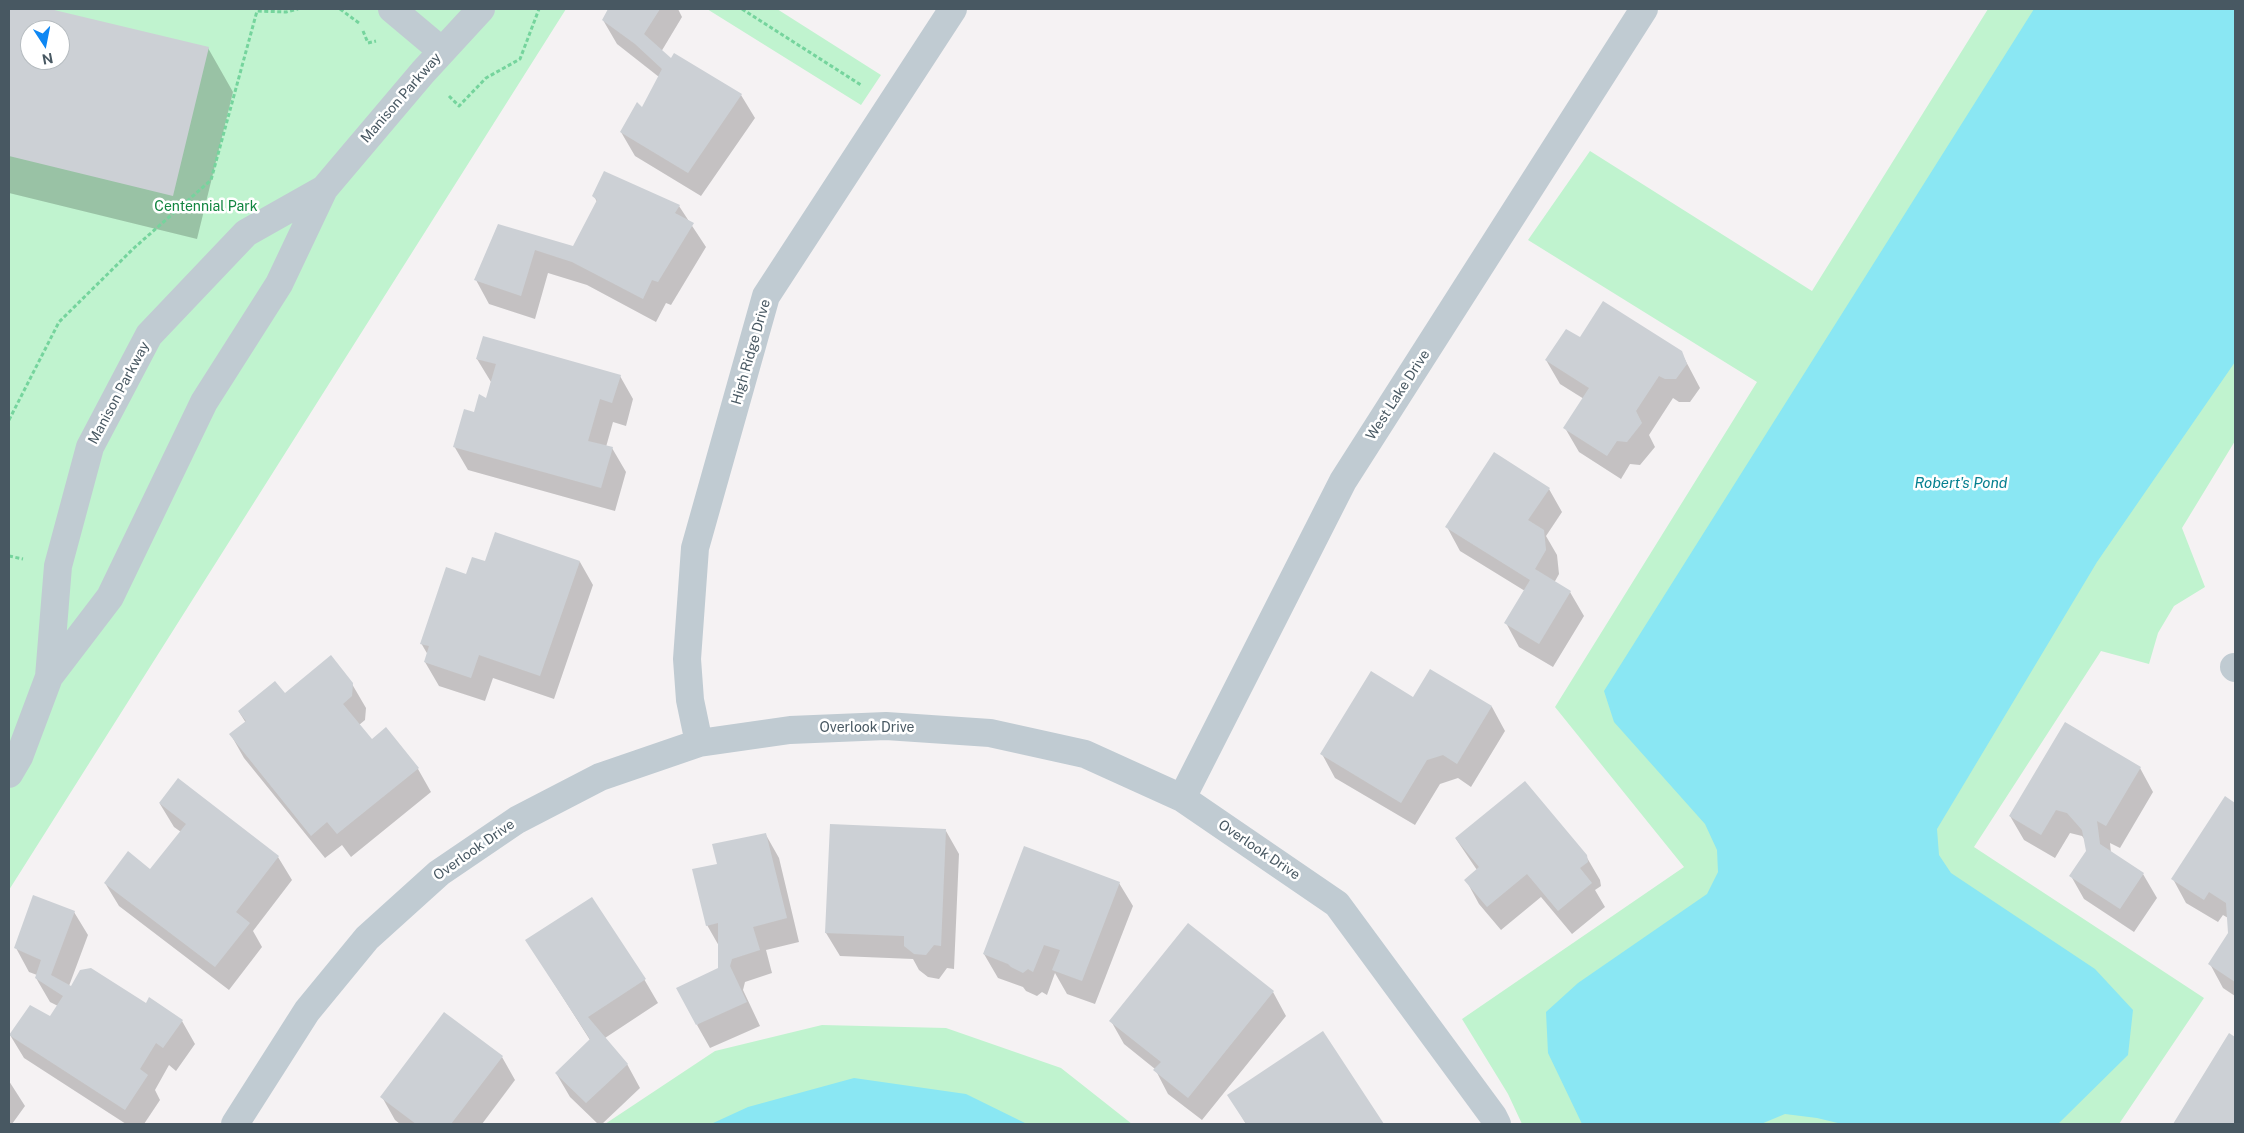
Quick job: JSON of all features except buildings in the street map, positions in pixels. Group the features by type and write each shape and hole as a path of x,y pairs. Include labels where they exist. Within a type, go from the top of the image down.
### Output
{"street":[{"path":"392,9 442,52"},
{"name":"Manison Parkway","path":"9,774 19,757 50,677 110,597 204,402 279,284 324,189 481,9"},
{"name":"High Ridge Drive","path":"699,743 690,700 687,659 695,548 766,296 953,9"},
{"name":"West Lake Drive","path":"1182,798 1343,481 1644,9"},
{"name":"Manison Parkway","path":"50,677 58,566 90,447 149,335 246,232 324,189"},
{"name":"Overlook Drive","path":"235,1124 307,1011 367,938 439,873 517,820 600,777 699,743 790,730 886,726 990,733 1085,754 1182,798 1337,904 1497,1124"}],"path":[{"path":"9,420 60,322 134,248 211,180 257,11 286,12 298,9"},
{"path":"742,9 865,87"}],"green space":[{"name":"Centennial Park","path":"9,9 566,9 9,890"},
{"path":"707,9 777,9 881,75 861,105"},
{"path":"1988,9 2235,9 2235,441 2182,528 2205,587 2174,606 2158,633 2149,664 2101,651 1974,847 2204,998 2119,1124 1522,1124 1508,1094 1462,1019 1684,867 1555,707 1757,382 1528,240 1590,151 1812,291"},
{"path":"822,1025 946,1028 1061,1068 1132,1124 605,1124 715,1051"}],"water":[{"name":"Robert's Pond","path":"2034,9 2235,9 2235,362 2097,562 1937,829 1939,855 1951,873 2095,969 2133,1010 2128,1055 2058,1124 1842,1124 1817,1118 1785,1114 1761,1124 1582,1124 1548,1053 1546,1012 1578,983 1707,894 1718,872 1717,850 1705,824 1614,722 1604,691"},
{"path":"854,1078 966,1094 1027,1124 711,1124 748,1107"}]}
